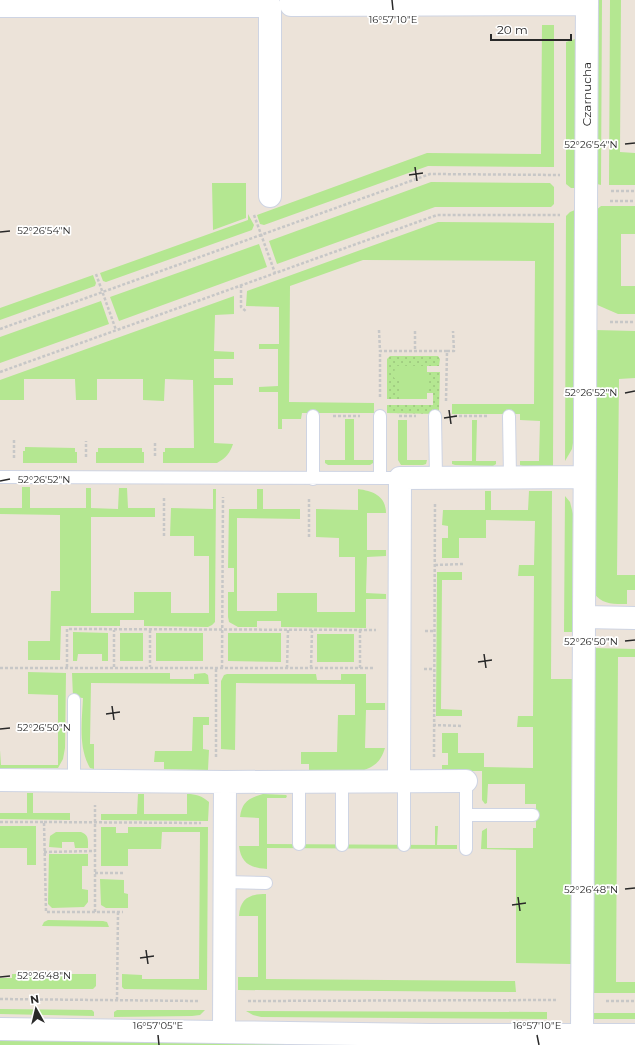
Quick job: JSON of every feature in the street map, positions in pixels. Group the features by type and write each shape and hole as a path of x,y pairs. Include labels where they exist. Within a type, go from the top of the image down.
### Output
{"street":[{"path":"291,0 291,5 587,2"},
{"name":"Czarnucha","path":"582,1035 587,2"},
{"path":"0,6 270,3 270,196"},
{"path":"401,781 399,630 390,478 584,477"},
{"path":"584,617 635,618"},
{"path":"0,780 220,782 466,781"},
{"path":"220,782 224,882 224,1031"},
{"path":"0,1029 224,1031 430,1040 582,1035 635,1035"}],"lane":[{"path":"311,479 313,416"},
{"path":"0,477 311,479 390,478 380,416"},
{"path":"436,478 441,416"},
{"path":"509,416 510,477"},
{"path":"74,700 74,780"},
{"path":"401,781 404,845"},
{"path":"466,781 466,849"},
{"path":"299,782 299,844"},
{"path":"342,782 342,845"},
{"path":"466,815 533,815"},
{"path":"224,882 266,882"}],"path":[{"path":"0,329 430,174 560,175"},
{"path":"254,214 275,273"},
{"path":"0,372 437,215 560,215"},
{"path":"96,274 116,330"},
{"path":"240,285 240,307 247,312"},
{"path":"379,330 380,416"},
{"path":"415,331 415,351"},
{"path":"380,351 454,351 454,331"},
{"path":"441,416 447,351"},
{"path":"313,416 509,416"},
{"path":"164,478 164,536"},
{"path":"222,668 223,478"},
{"path":"434,781 433,669 436,478"},
{"path":"309,537 311,479"},
{"path":"435,565 463,564"},
{"path":"67,667 67,629 434,631"},
{"path":"114,630 114,667"},
{"path":"150,630 150,667"},
{"path":"287,668 288,630"},
{"path":"311,668 312,630"},
{"path":"360,630 360,668"},
{"path":"0,668 150,667 433,669"},
{"path":"216,668 220,782"},
{"path":"434,725 462,726"},
{"path":"94,912 96,781"},
{"path":"0,822 204,823"},
{"path":"44,822 46,912 123,912"},
{"path":"44,852 95,851"},
{"path":"95,873 124,873"},
{"path":"117,1000 118,911"},
{"path":"0,1000 582,1000"}],"green space":[{"path":"595,0 602,0 601,185 597,184 595,180"},
{"path":"610,0 621,0 620,152 635,153 635,185 609,185"},
{"path":"542,25 554,25 554,167 428,166 264,225 260,224 257,215 427,153 541,154"},
{"path":"575,39 575,188 571,188 566,184 566,42"},
{"path":"431,182 550,183 554,187 554,204 551,207 435,207 277,264 269,241"},
{"path":"212,183 246,183 246,218 213,230"},
{"path":"601,206 635,206 635,234 621,234 621,286 635,286 635,314 618,314 595,304 595,211"},
{"path":"575,210 573,443 572,449 565,461 566,216"},
{"path":"248,214 254,225 252,230 106,282 103,281 100,273 248,220"},
{"path":"438,222 554,223 553,466 520,465 520,461 539,461 540,421 520,420 520,414 452,414 452,404 534,404 535,261 363,260 290,286 289,402 374,403 374,413 302,413 301,419 282,419 282,429 278,429 278,392 259,392 259,387 278,386 278,349 259,349 259,344 279,344 279,307 246,306 247,291"},
{"path":"259,244 267,267 119,321 110,297"},
{"path":"93,275 96,283 95,286 0,320 0,308"},
{"path":"234,296 234,314 215,315 214,351 234,352 234,359 214,359 214,378 233,378 233,385 214,385 214,443 233,444 227,455 217,463 163,463 163,452 165,452 165,448 194,448 193,380 165,379 164,401 143,400 143,379 97,379 97,400 76,400 75,379 24,379 24,400 0,400 0,380"},
{"path":"101,301 109,324 0,363 0,337"},
{"path":"595,330 635,331 635,378 619,379 617,575 635,575 635,590 627,590 627,604 613,604 605,602 594,593"},
{"path":"390,356 438,356 440,359 439,366 395,366 394,378 400,379 400,399 387,399 387,359"},
{"path":"394,366 427,366 427,399 400,399 400,379 394,379"},
{"path":"427,372 440,372 439,411 437,414 387,413 387,405 433,405 433,393 427,393"},
{"path":"345,419 354,419 354,460 374,460 370,465 328,465 325,463 325,460 345,460"},
{"path":"398,420 407,420 407,460 427,460 426,464 401,465 398,460"},
{"path":"472,420 477,420 476,461 496,461 496,464 493,466 452,464 452,461 472,461"},
{"path":"25,447 75,448 75,452 77,452 77,463 23,463 23,451 25,451"},
{"path":"98,448 142,448 142,452 144,452 144,463 96,463 96,452 98,452"},
{"path":"22,487 30,487 30,508 86,508 86,488 91,488 91,508 118,509 119,488 127,488 128,508 155,508 155,517 91,517 91,613 134,613 134,592 171,592 171,613 209,613 209,556 194,556 194,536 170,536 171,508 213,509 213,489 216,489 215,622 208,627 144,626 144,620 120,620 120,626 61,626 60,660 28,660 28,641 50,641 51,591 60,591 60,515 0,514 0,508 22,508"},
{"path":"257,489 263,489 263,509 300,509 300,519 237,518 237,611 277,611 277,593 317,593 317,612 355,612 355,557 339,557 339,538 316,537 316,509 358,510 358,489 369,491 381,498 384,502 386,513 367,513 367,550 386,550 386,556 367,557 366,593 386,594 386,599 366,599 366,628 281,627 281,621 257,621 257,627 238,627 229,622 228,592 234,592 234,568 228,568 229,509 257,509"},
{"path":"485,491 491,491 491,510 528,510 529,491 552,491 551,679 572,679 571,964 516,963 516,850 481,849 482,831 487,828 487,848 533,848 533,828 536,828 536,804 525,804 525,784 488,784 487,803 485,804 482,800 482,771 442,771 442,765 448,765 448,753 442,753 442,733 458,733 458,753 484,753 484,767 533,768 533,727 517,727 518,716 533,716 534,576 518,576 519,565 534,565 535,521 486,520 486,538 459,538 459,558 442,558 442,538 448,538 448,526 442,525 443,510 485,510"},
{"path":"565,496 570,502 573,514 572,632 564,632"},
{"path":"437,572 462,572 462,580 442,580 441,709 462,710 462,716 436,716"},
{"path":"73,632 108,633 108,661 102,661 102,654 78,654 77,661 73,661"},
{"path":"120,633 143,633 143,661 120,661"},
{"path":"156,633 203,633 203,661 156,661"},
{"path":"228,633 281,633 281,662 228,661"},
{"path":"317,634 354,634 354,662 317,662"},
{"path":"593,648 635,649 635,657 618,657 616,982 635,982 635,993 591,993"},
{"path":"28,672 66,673 65,748 63,759 58,768 0,768 0,750 1,765 58,765 58,695 28,694"},
{"path":"72,673 170,673 170,679 194,679 194,674 205,673 208,675 209,684 91,683 90,744 94,744 94,769 90,768 86,760 82,743 83,698 73,697"},
{"path":"316,674 317,680 341,680 341,674 366,674 366,703 385,703 385,710 366,710 365,748 385,748 382,757 370,768 361,771 309,770 309,764 301,764 301,752 337,752 338,715 355,715 355,684 236,683 235,750 221,749 221,681 224,675"},
{"path":"193,717 209,717 209,725 203,725 203,749 209,750 208,770 164,769 164,762 154,762 155,751 192,751"},
{"path":"27,793 33,793 33,813 70,813 70,820 0,819 0,813 27,813"},
{"path":"138,794 144,794 144,814 187,814 187,794 199,796 209,802 208,821 101,820 101,814 137,814"},
{"path":"263,794 287,796 286,798 267,798 267,844 435,845 435,826 438,826 437,845 457,845 457,849 267,848 267,869 251,866 247,864 242,857 239,846 259,846 259,818 240,817 242,808 247,801 253,797"},
{"path":"0,826 36,826 36,865 27,865 27,848 0,848"},
{"path":"101,827 116,827 116,833 128,833 128,827 208,827 207,990 124,989 122,987 122,974 142,975 142,979 199,979 200,832 162,832 161,849 128,849 128,866 101,866"},
{"path":"56,832 84,833 88,838 88,848 75,848 74,842 62,842 62,848 49,847 50,836"},
{"path":"49,854 88,854 88,866 82,866 82,889 88,890 88,902 84,907 52,908 48,904"},
{"path":"100,879 124,880 124,893 128,894 128,908 106,908 101,905"},
{"path":"266,894 266,979 515,981 516,992 238,990 238,977 258,977 258,916 239,916 241,905 251,896"},
{"path":"48,920 103,921 107,922 109,927 42,926 44,922"},
{"path":"12,974 96,974 96,986 93,989 0,989 0,978 12,978"},
{"path":"0,1009 92,1010 94,1012 94,1016 0,1014"},
{"path":"117,1010 205,1010 200,1015 192,1016 114,1017 114,1012"},
{"path":"246,1011 547,1012 547,1019 261,1017"},
{"path":"591,1013 635,1013 635,1019 591,1019"},
{"path":"0,1038 402,1045 0,1045"}]}
